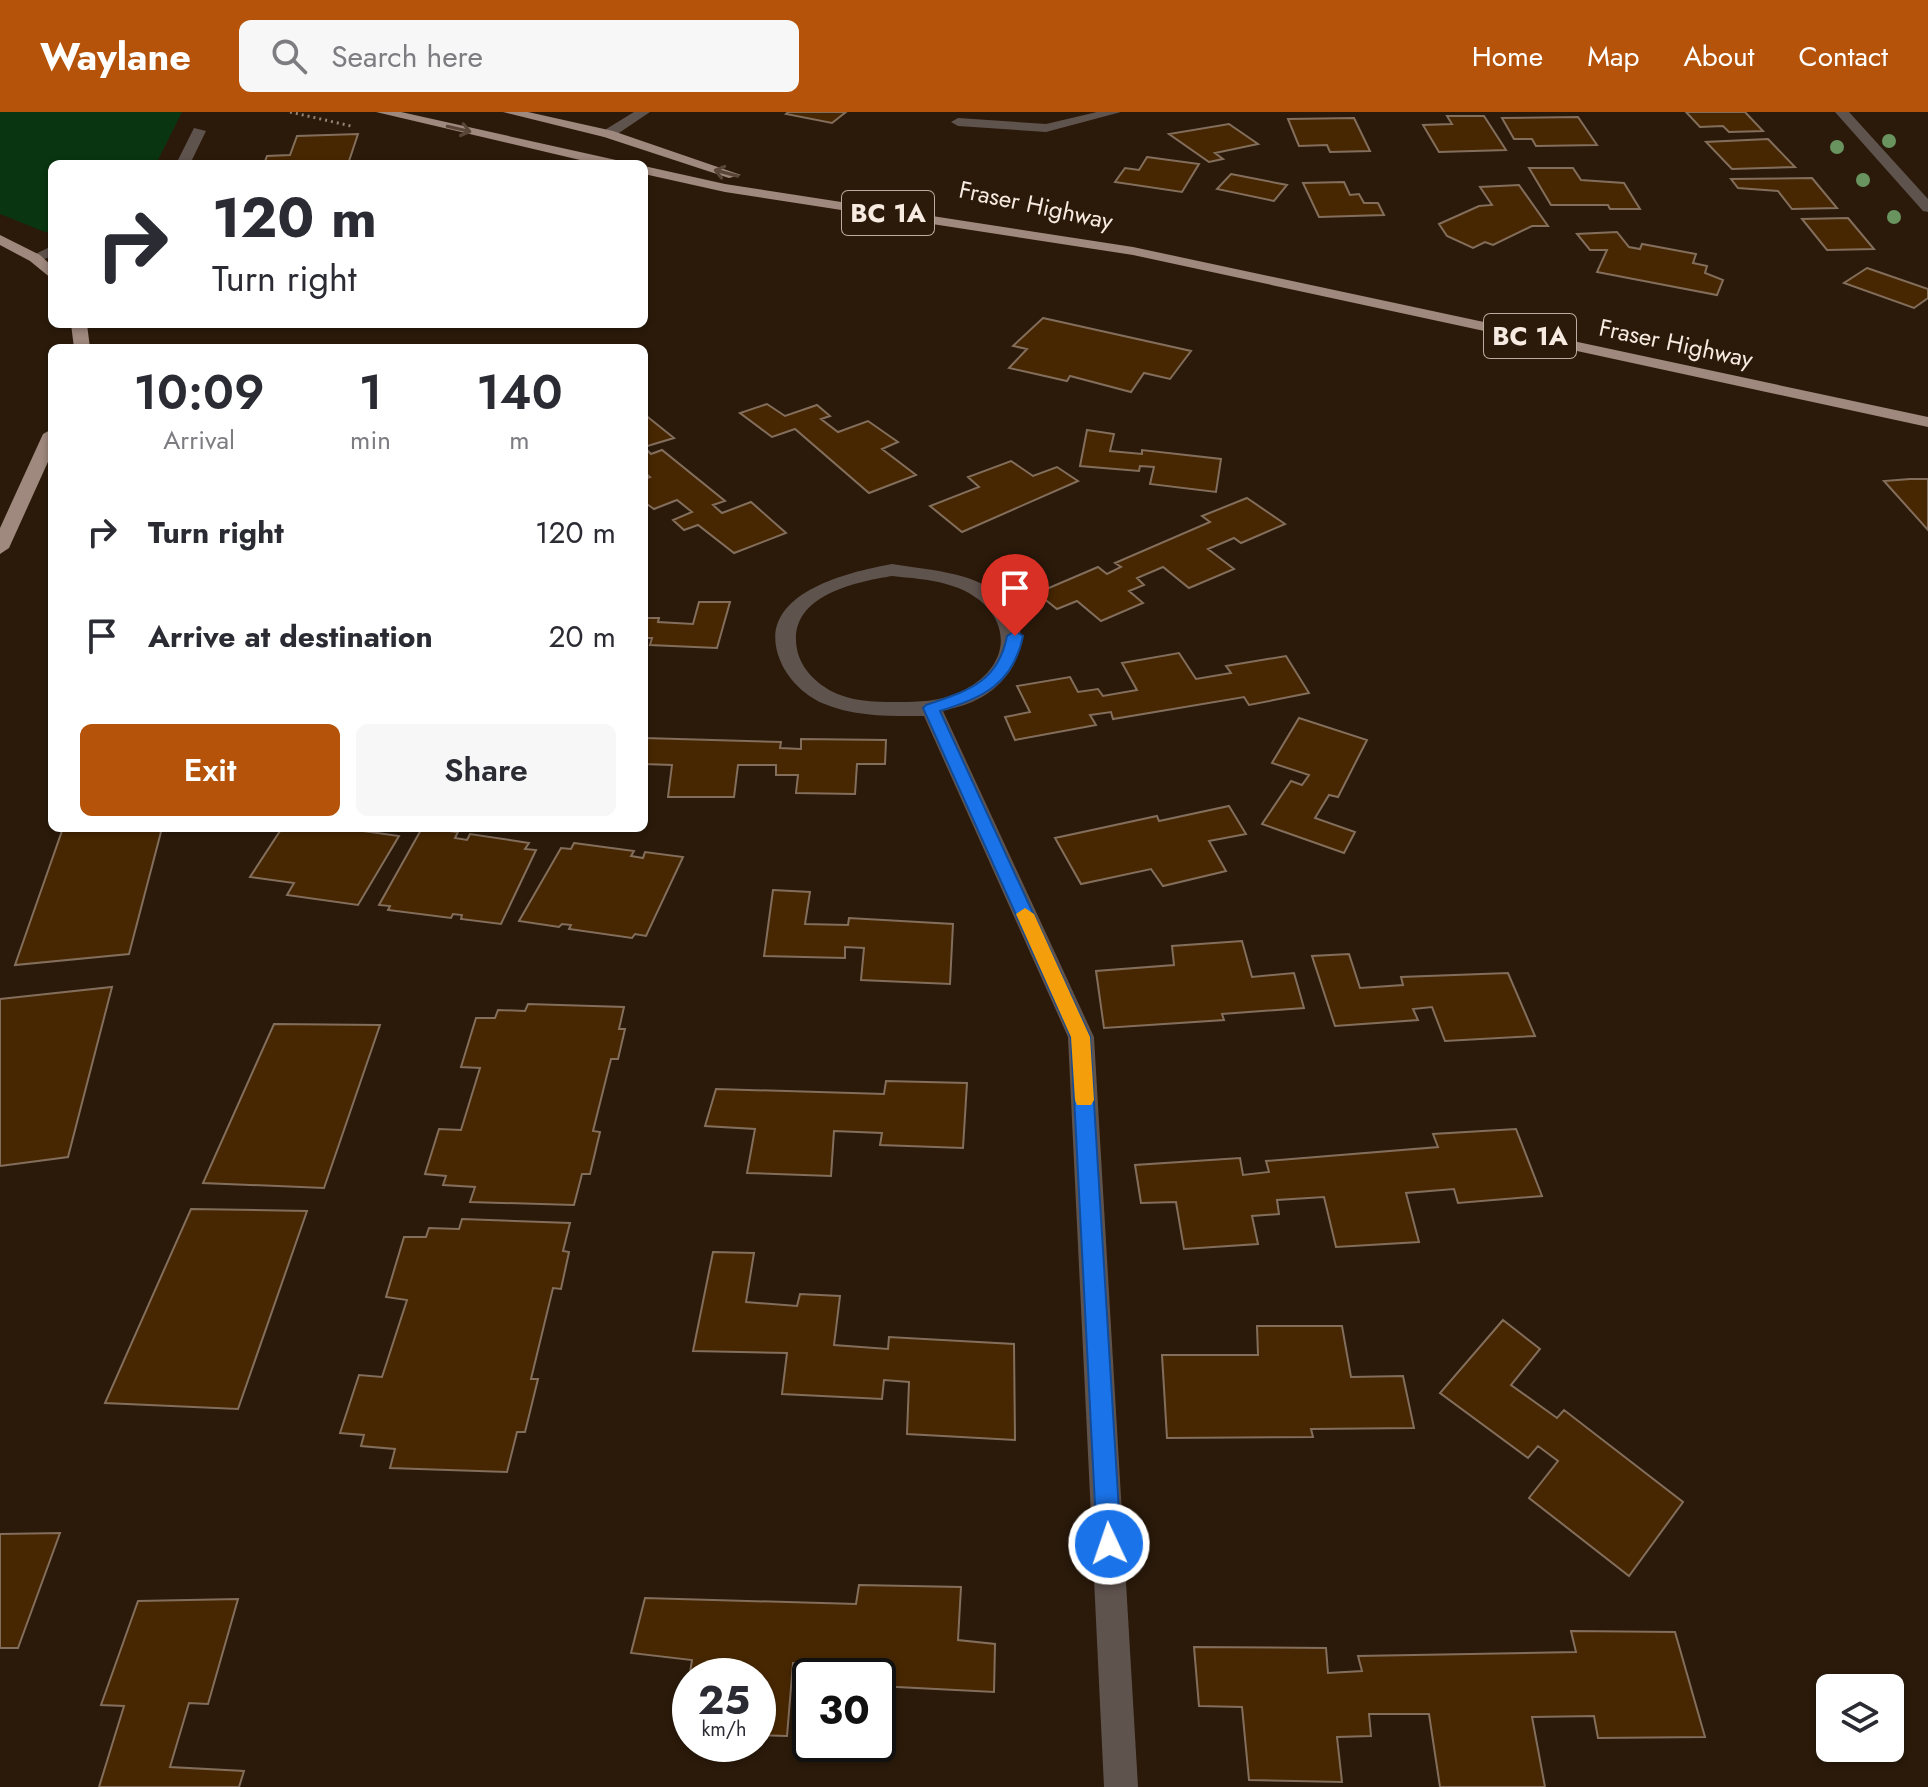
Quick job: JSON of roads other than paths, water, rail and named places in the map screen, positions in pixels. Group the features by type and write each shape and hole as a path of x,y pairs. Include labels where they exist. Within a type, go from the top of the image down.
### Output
{"main road":[{"path":"383,112 598,160"},
{"name":"Fraser Highway","path":"510,112 608,134 742,177 1074,233 1133,251"},
{"name":"Fraser Highway","path":"648,171 725,188 1133,251 1928,422"},
{"path":"0,239 35,258 48,270"},
{"path":"0,548 48,443"}],"street":[{"path":"608,134 643,112"},
{"path":"958,122 1046,128 1114,112"},
{"path":"1842,112 1928,208"},
{"path":"185,160 199,131"},
{"path":"35,258 48,252"},
{"path":"892,570 928,572 961,580 988,595 1007,614 1015,636 1011,658 994,680 966,697 931,708 891,711 852,706 818,693 795,674 784,651 786,628 799,606 824,588 856,576 892,570"},
{"path":"931,708 1081,1037 1121,1787"}]}
